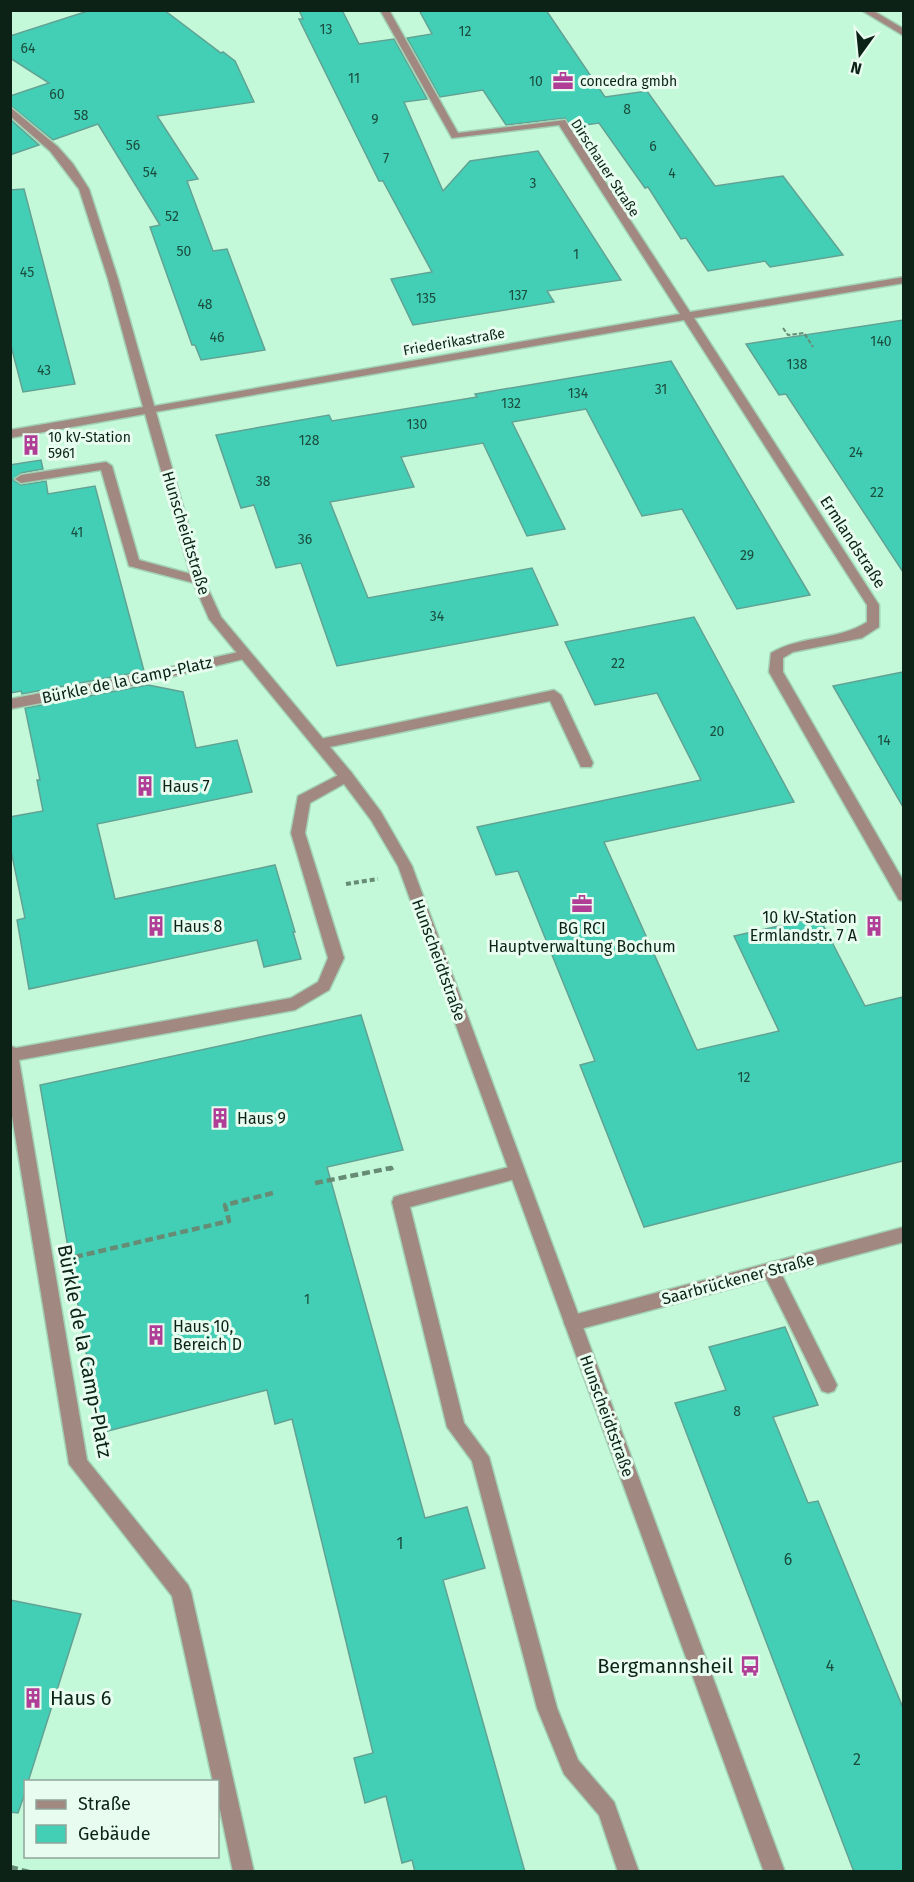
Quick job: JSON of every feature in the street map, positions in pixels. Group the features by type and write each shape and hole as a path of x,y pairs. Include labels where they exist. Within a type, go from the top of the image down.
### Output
{"street":[{"name":"Dirschauer Straße","path":"384,10 455,136 562,122 685,316"},
{"path":"865,10 903,33"},
{"name":"Hunscheidtstraße","path":"10,110 69,166 84,189 113,279 198,580 215,619 346,776 376,816 408,874 775,1872"},
{"name":"Friederikastraße","path":"10,434 903,280"},
{"name":"Ermlandstraße","path":"685,316 873,605 874,624 857,635 789,648 776,656 776,672 903,896"},
{"path":"21,479 106,466 133,563 198,580"},
{"name":"Bürkle de la Camp-Platz","path":"10,704 145,678 243,655"},
{"path":"320,744 554,695 586,763"},
{"path":"11,1054 295,1004 324,986 336,958 298,833 303,800 346,776"},
{"name":"Bürkle de la Camp-Platz","path":"11,1054 78,1464 181,1592 244,1872"},
{"path":"517,1172 400,1202 456,1427 480,1457 548,1708 571,1767 607,1809 629,1872"},
{"name":"Saarbrückener Straße","path":"573,1323 903,1234"},
{"path":"771,1270 828,1385"}],"path":[{"path":"779,321 788,335 804,333 813,346"},
{"path":"316,889 408,874"},
{"path":"315,1183 392,1168 400,1202"},
{"path":"45,1264 229,1221 225,1205 273,1193"},
{"path":"10,1867 29,1872"}],"building":[{"path":"91,10 164,10 235,61 254,102 157,116 198,179 187,181 213,251 227,249 265,350 201,360 195,345 192,345 150,227 160,225 98,124 53,140 10,105 10,96 49,83 10,58 10,36"},
{"path":"299,10 342,10 359,44 394,39 427,99 404,102 443,191 470,161 538,151 621,280 547,291 554,302 413,325 391,279 432,272 383,181 379,181 299,19 303,19"},
{"path":"419,10 546,10 605,97 647,91 715,186 783,176 843,255 770,267 765,261 708,271 686,238 681,239 648,187 645,188 599,123 572,127 565,118 506,125 483,90 440,97 407,38 432,34"},
{"path":"10,119 39,145 10,155"},
{"path":"24,189 75,384 23,392 10,342 10,190"},
{"path":"903,320 903,572 786,394 779,395 746,344"},
{"path":"671,361 810,595 737,609 682,509 642,516 586,409 512,422 565,529 527,536 483,443 401,457 414,487 330,502 368,598 532,568 558,625 337,666 301,563 276,568 254,505 241,508 216,435 329,415 332,421"},
{"path":"41,460 43,469 21,473 13,480 21,485 46,481 48,494 95,486 144,671 22,694 21,691 10,693 10,465"},
{"path":"694,617 794,802 604,842 697,1050 779,1031 734,936 819,917 865,1006 903,997 903,1161 644,1227 580,1065 595,1061 518,871 496,875 477,827 701,780 657,693 595,705 565,642"},
{"path":"903,672 903,807 833,686"},
{"path":"148,685 183,692 196,748 237,740 252,792 97,824 115,899 275,865 301,959 264,967 257,940 29,989 17,920 25,918 10,846 10,817 43,811 37,780 40,780 25,708"},
{"path":"361,1015 403,1150 327,1167 425,1518 467,1507 485,1568 443,1580 525,1872 415,1872 412,1860 402,1863 386,1796 365,1803 354,1758 373,1753 292,1419 275,1424 267,1390 100,1433 40,1085"},
{"path":"785,1327 818,1405 773,1417 808,1503 818,1501 903,1708 903,1872 854,1872 675,1403 726,1390 709,1347"},
{"name":"Haus 6","path":"10,1600 81,1614 29,1780 24,1780 24,1796 18,1813 10,1812"}],"place":[{"name":"concedra gmbh","path":"563,81"},
{"name":"10 kV-Station 5961","path":"31,445"},
{"name":"Haus 7","path":"145,786"},
{"name":"BG RCI Hauptverwaltung Bochum","path":"582,904"},
{"name":"Haus 8","path":"156,926"},
{"name":"10 kV-Station Ermlandstr. 7 A","path":"874,926"},
{"name":"Haus 9","path":"220,1118"},
{"name":"Haus 10, Bereich D","path":"156,1335"},
{"name":"Bergmannsheil","path":"750,1666"},
{"name":"Haus 6","path":"33,1698"}]}
